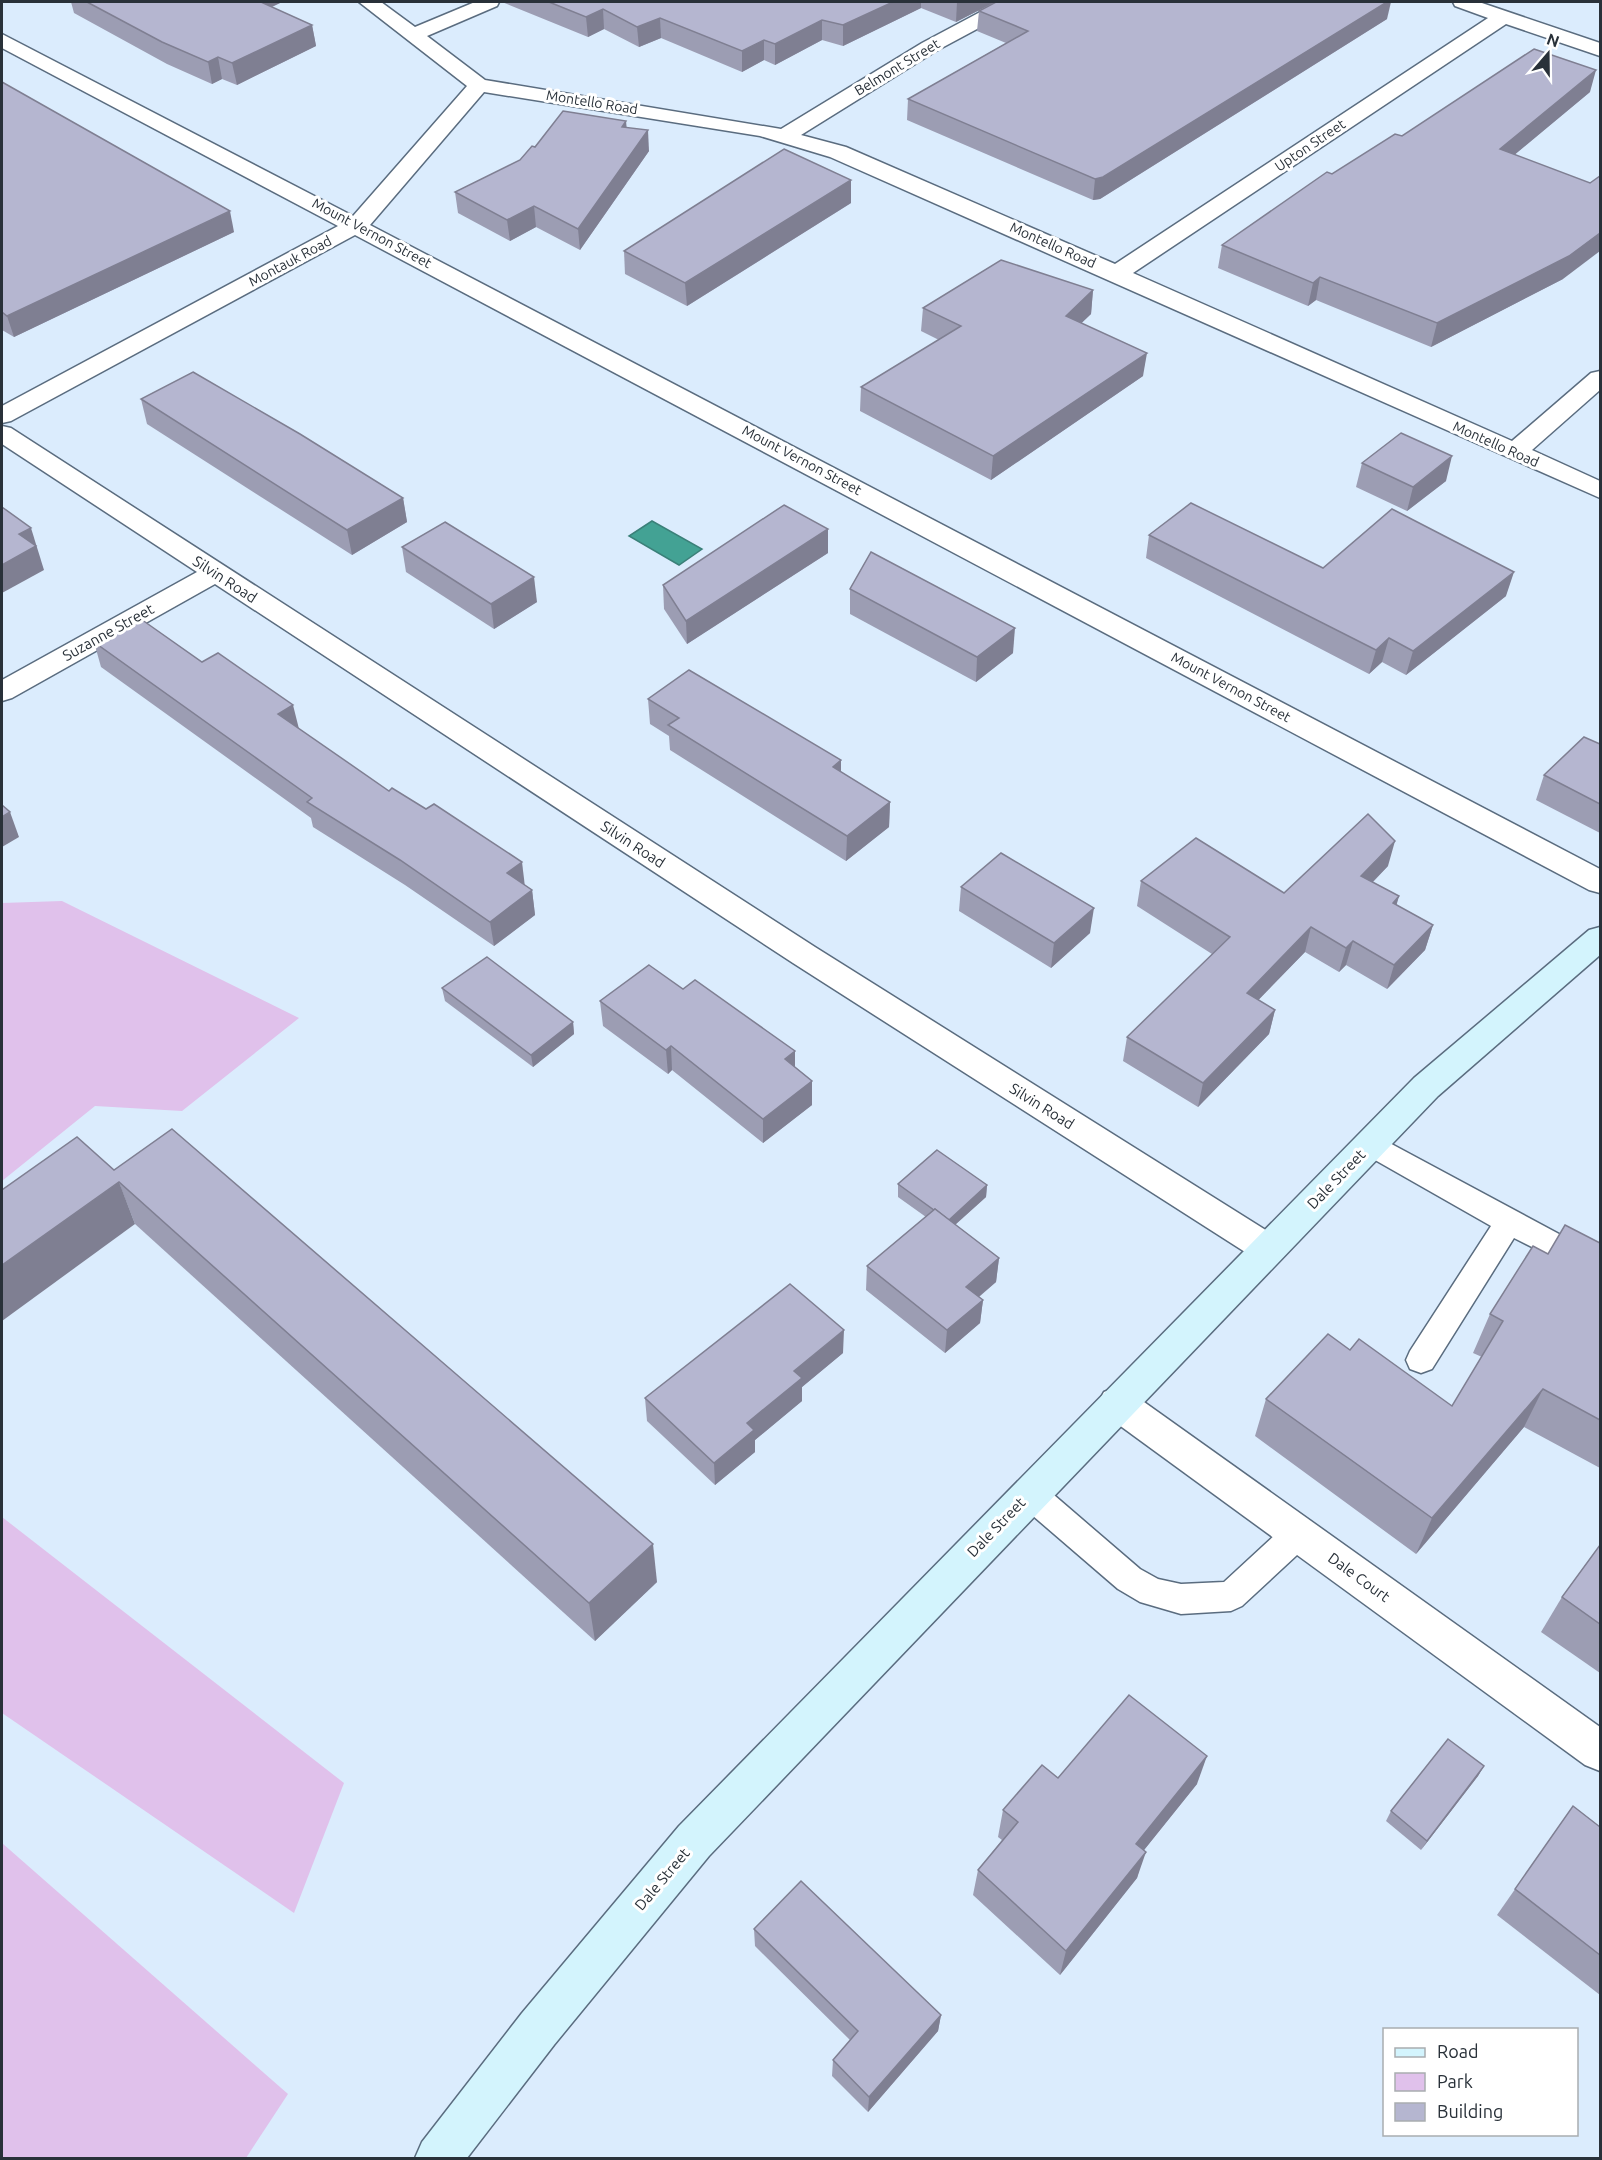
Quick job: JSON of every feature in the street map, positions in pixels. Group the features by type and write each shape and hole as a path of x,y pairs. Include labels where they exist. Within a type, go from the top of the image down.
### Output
{"street":[{"path":"369,2 479,85"},
{"path":"414,35 490,2"},
{"name":"Belmont Street","path":"784,136 929,47 1013,2"},
{"path":"1462,2 1600,50"},
{"name":"Upton Street","path":"1116,274 1504,16"},
{"name":"Mount Vernon Street","path":"2,40 357,225 1600,882"},
{"name":"Montello Road","path":"479,85 763,130 838,152 1600,490"},
{"name":"Montauk Road","path":"2,416 357,225 403,175 479,85"},
{"path":"1515,452 1600,378"},
{"name":"Silvin Road","path":"2,433 804,955 1268,1249"},
{"name":"Suzanne Street","path":"2,692 215,573"},
{"name":"Dale Street","path":"438,2158 538,2029 680,1856 1029,1493 1426,1088 1600,938"},
{"name":"Dale Court","path":"1117,1404 1600,1750"}],"lane":[{"path":"1371,1144 1600,1269"},
{"path":"1421,1360 1509,1221"},
{"path":"1029,1493 1129,1579 1151,1592 1181,1599 1231,1596 1299,1533"}],"green space":[{"path":"62,901 299,1018 182,1111 95,1106 2,1181 2,903"},
{"path":"2,1517 344,1783 294,1913 2,1713"},
{"path":"2,1843 288,2094 246,2158 2,2158"}],"shaded area":[{"path":"652,521 702,549 679,565 629,536"}],"building":[{"path":"87,2 261,2 312,25 232,63 218,57 208,62 162,42"},
{"path":"549,2 893,2 843,25 822,20 775,44 764,40 742,51 660,18 637,27 603,9 586,17"},
{"path":"996,2 1387,2 1103,177 1095,179 908,99 1028,31 979,11"},
{"path":"1534,49 1596,70 1500,149 1590,183 1600,176 1600,233 1569,256 1437,323 1320,277 1313,283 1222,245 1327,172 1332,174 1395,134 1402,136"},
{"path":"2,82 230,211 7,316 2,312"},
{"path":"563,111 626,121 622,127 648,130 578,229 534,206 507,220 455,192 520,160 532,146 535,147"},
{"path":"784,149 851,180 685,283 624,251"},
{"path":"1001,260 1093,290 1066,316 1147,353 993,456 861,387 961,326 923,308"},
{"path":"193,372 300,434 403,498 347,530 141,399"},
{"path":"1401,433 1452,456 1413,487 1362,463"},
{"path":"1191,503 1323,568 1392,509 1514,572 1413,651 1389,638 1376,650 1149,535"},
{"path":"784,505 828,529 686,621 663,585"},
{"path":"2,507 31,528 19,534 36,546 2,565"},
{"path":"445,522 534,577 491,604 402,547"},
{"path":"871,552 1015,628 977,657 850,589"},
{"path":"138,617 202,662 218,653 293,705 278,714 389,791 392,788 426,809 434,804 522,862 507,873 532,890 490,922 400,860 307,802 312,798 94,642"},
{"path":"689,670 841,760 833,767 890,802 847,836 668,725 679,718 648,699"},
{"path":"1584,737 1600,744 1600,804 1544,775"},
{"path":"2,805 10,812 2,817"},
{"path":"1368,814 1395,841 1361,876 1399,896 1393,903 1433,925 1394,965 1353,941 1346,948 1311,927 1247,993 1275,1010 1203,1083 1127,1037 1230,937 1141,881 1196,838 1284,893"},
{"path":"1001,853 1094,908 1054,943 961,887"},
{"path":"487,957 573,1022 531,1055 442,988"},
{"path":"649,965 683,989 695,980 795,1051 785,1059 812,1081 763,1119 671,1046 666,1050 600,1001"},
{"path":"172,1129 653,1544 589,1603 119,1182 2,1265 2,1190 77,1137 114,1170"},
{"path":"937,1150 987,1185 949,1220 898,1184"},
{"path":"935,1209 999,1258 966,1287 983,1300 947,1330 867,1266"},
{"path":"1565,1225 1600,1243 1600,1420 1543,1389 1432,1518 1266,1399 1328,1334 1350,1350 1359,1339 1452,1406 1503,1321 1490,1314 1533,1246 1548,1254"},
{"path":"790,1284 844,1330 794,1371 802,1378 747,1423 754,1430 714,1463 645,1398"},
{"path":"1600,1545 1600,1624 1562,1597"},
{"path":"1129,1695 1207,1756 1136,1844 1146,1852 1066,1951 978,1870 1018,1822 1003,1810 1042,1765 1058,1778"},
{"path":"1448,1739 1484,1766 1427,1841 1391,1811"},
{"path":"1573,1806 1600,1827 1600,1955 1515,1889"},
{"path":"801,1881 941,2015 869,2097 833,2060 858,2031 754,1929"}]}
